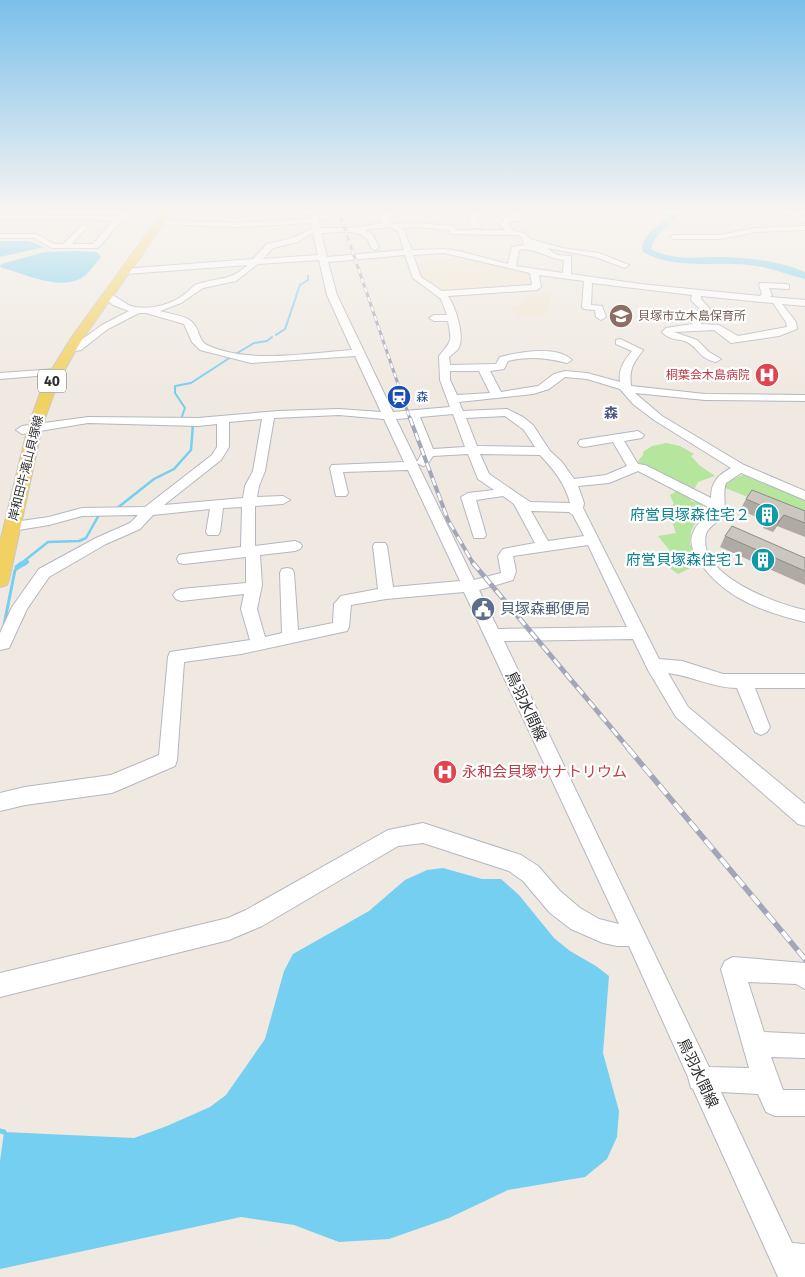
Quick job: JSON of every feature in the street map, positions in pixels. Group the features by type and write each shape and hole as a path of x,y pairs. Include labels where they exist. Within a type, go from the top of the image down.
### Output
{"main road":[{"name":"岸和田牛滝山貝塚線","path":"0,580 6,527 29,429 58,350 119,272"},
{"name":"岸和田牛滝山貝塚線","path":"50,372 70,349 126,272"}],"street":[{"path":"70,349 77,348 105,328 135,312 148,311 188,296 198,287 227,282 245,272"},
{"name":"鳥羽水間線","path":"325,272 332,295 635,934 700,1079 794,1264"},
{"path":"415,272 417,278 439,294 449,305 456,337 454,347 444,356 443,368 446,385 457,408 483,476 520,503 534,508 571,507 576,510 593,539 654,665 682,712 805,817"},
{"path":"439,294 537,287 534,272"},
{"path":"538,272 588,280 697,293 805,303"},
{"path":"567,272 567,276"},
{"path":"588,280 587,307 599,308 601,317"},
{"path":"761,299 767,295 763,285 786,287"},
{"path":"696,327 699,314 705,309 696,300 697,293"},
{"path":"108,296 116,305 135,312"},
{"path":"716,359 704,354 690,340 676,338 667,332 678,328 716,327 734,340 779,333 792,328 791,322 776,301"},
{"path":"148,311 186,322 192,328 197,342 204,348 251,360 360,354"},
{"path":"434,318 452,318"},
{"path":"620,342 638,350 627,365 624,374 625,388 637,402 658,418 740,468 805,496"},
{"path":"443,368 500,367 504,359 523,356 550,356 567,360"},
{"path":"483,368 497,395"},
{"path":"0,376 50,372"},
{"path":"457,408 497,395 540,388 556,377 565,374 580,375 625,388 705,397 805,398"},
{"path":"29,429 88,420 198,422 269,415 339,412 389,416 457,408 507,412 529,428 543,450 558,465 565,478 571,483 577,503 576,510"},
{"path":"341,492 336,468 412,465 425,461 428,453 413,413"},
{"path":"259,644 249,609 253,588 248,509 251,502 252,486 259,471 269,415"},
{"path":"0,644 3,644 20,608 44,573 101,541 135,526 142,521 149,511 221,452 223,447 223,420"},
{"path":"584,443 638,435"},
{"path":"616,438 634,467"},
{"path":"428,453 473,450 543,450"},
{"path":"571,483 609,479 634,467 641,468 717,506"},
{"path":"740,468 724,477 716,488 717,513 700,530 698,545 704,558 725,582 751,599 789,613 805,616"},
{"path":"479,535 468,497 506,492"},
{"path":"6,527 49,521 82,512 111,510 149,511 283,500"},
{"path":"520,503 544,546"},
{"path":"213,532 217,505"},
{"path":"0,802 25,796 112,784 168,760 176,657 240,648 340,627 343,601 386,593 487,583 508,576 509,571 505,559 506,553 593,539"},
{"path":"184,559 294,546"},
{"path":"380,546 386,593"},
{"path":"287,573 290,636"},
{"path":"181,595 253,588"},
{"path":"492,635 639,633"},
{"path":"654,665 682,668 723,681 805,681"},
{"path":"743,680 761,726"},
{"path":"0,985 229,930 254,918 395,837 423,833 514,862 526,868 552,900 576,919 613,935 635,934"},
{"path":"805,977 802,973 733,969 766,1081 776,1103 805,1103"},
{"path":"755,1044 805,1046"},
{"path":"700,1079 766,1081"}],"shaded area":[{"path":"418,272 531,272 533,272 536,286 439,294 422,283"},
{"path":"549,294 549,307 553,313 519,316 511,308 519,306 527,297"}],"green space":[{"path":"666,443 680,446 694,454 691,456 699,465 715,476 698,482 690,497 691,501 699,503 704,508 691,531 690,544 701,563 678,574 671,569 663,557 670,551 658,536 676,533 667,507 674,504 670,495 675,492 679,482 640,468 638,461 643,452 652,446"},
{"path":"743,475 805,500 805,520 723,487 732,479"}],"water":[{"path":"14,272 88,272 83,277 64,283 30,277"},
{"path":"443,868 482,879 501,879 519,895 554,938 570,951 609,976 603,1053 619,1111 617,1137 607,1159 585,1177 508,1190 449,1218 389,1239 339,1242 294,1225 241,1217 0,1269 0,1161 4,1132 134,1138 210,1107 226,1095 265,1039 284,971 293,954 369,911 405,880 427,870"}],"building":[{"path":"752,490 805,511 805,523 784,515 779,521 769,517 774,511 746,499"},
{"path":"732,526 805,558 805,571 725,536"}],"waterway":[{"path":"795,272 805,276"},
{"path":"296,296 300,285 308,280 308,276"},
{"path":"276,335 285,329 296,297"},
{"path":"234,355 254,343 267,341 272,337"},
{"path":"181,419 185,408 175,393 175,386 191,383 231,357"},
{"path":"116,509 154,479 174,469 191,450 193,424"},
{"path":"19,565 48,542 79,541 86,538 100,513"},
{"path":"24,565 28,562 26,560"},
{"path":"16,567 21,563"},
{"path":"4,625 15,570 26,563"},
{"path":"0,1131 4,1132"}],"railway":[{"path":"359,272 410,419"},
{"path":"410,418 448,520 474,565"},
{"path":"473,563 629,749"},
{"path":"628,748 805,959"}],"place":[{"name":"貝塚市立木島保育所","path":"621,316"},
{"name":"桐葉会木島病院","path":"767,375"},
{"name":"森","path":"399,397"},
{"name":"府営貝塚森住宅２","path":"767,515"},
{"name":"府営貝塚森住宅１","path":"763,560"},
{"name":"貝塚森郵便局","path":"483,609"},
{"name":"永和会貝塚サナトリウム","path":"445,772"}],"district":[{"name":"森","path":"611,413"}]}
